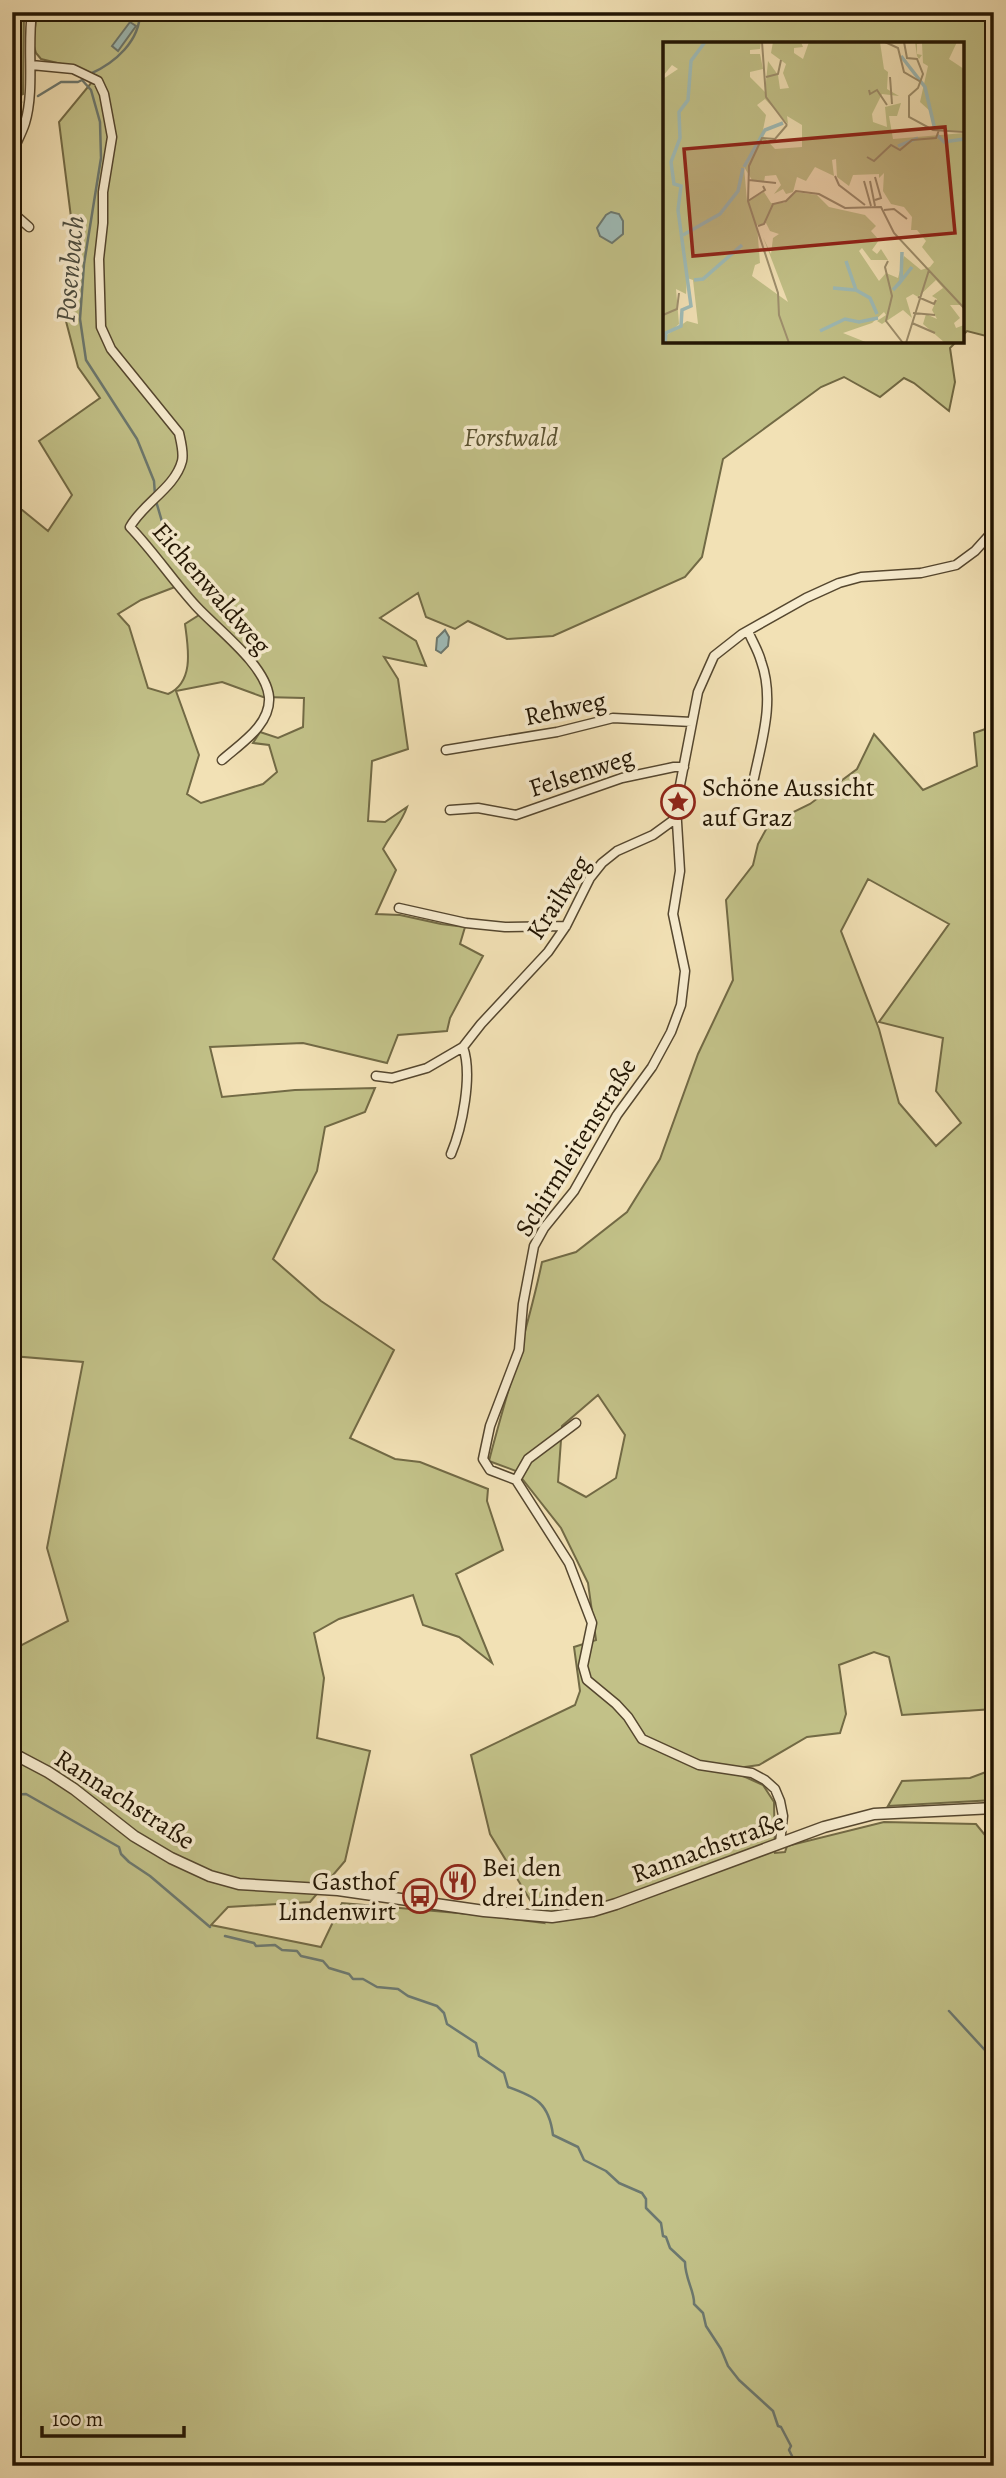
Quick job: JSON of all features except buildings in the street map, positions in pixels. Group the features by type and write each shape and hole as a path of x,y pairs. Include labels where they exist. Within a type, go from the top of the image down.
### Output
{"street":[{"path":"12,153 26,121 32,12"},
{"name":"Eichenwaldweg","path":"31,65 77,70 98,81 104,94 112,137 103,192 99,258 101,327 111,349 179,433 182,459 177,472 136,516 130,527 197,607 245,654 266,685 269,699 267,712 260,726 222,760"},
{"path":"12,212 29,227"},
{"name":"Schirmleitenstraße","path":"780,1843 783,1816 780,1801 775,1789 765,1780 752,1773 699,1765 642,1739 616,1704 587,1680 583,1666 592,1623 562,1548 516,1480 490,1469 483,1459 490,1426 519,1350 523,1304 534,1246 544,1228 574,1191 617,1115 652,1067 671,1032 681,1005 685,971 673,914 680,871 675,819 698,692 714,656 748,631 839,583 861,577 921,573 956,565 975,551 994,530"},
{"path":"748,631 762,662 768,710 754,778"},
{"name":"Rehweg","path":"446,750 557,732 613,718 692,722"},
{"name":"Felsenweg","path":"450,810 478,808 516,815 622,778 684,766"},
{"name":"Krailweg","path":"376,1076 392,1078 427,1068 463,1047 548,952 566,926 590,878 602,863 617,852 653,835 675,819"},
{"path":"399,908 466,923 505,927 566,926"},
{"path":"451,1154 458,1132 465,1090 467,1057 463,1047"},
{"path":"516,1480 528,1459 576,1423"},
{"name":"Rannachstraße","path":"12,1753 74,1789 134,1836 171,1858 210,1876 249,1885 338,1890 484,1911 552,1917 604,1907 824,1827 873,1814 994,1808"}],"green space":[{"path":"12,12 24,12 23,94 12,99"},
{"name":"Forstwald","path":"37,12 994,12 994,338 967,331 964,334 964,42 663,42 663,343 955,343 950,348 955,382 949,411 904,378 880,397 844,377 821,387 723,459 702,557 685,577 553,636 507,639 468,621 455,629 426,617 418,593 380,618 416,641 426,666 384,657 398,679 408,749 372,761 368,821 385,822 407,807 383,849 396,870 376,914 400,915 465,927 460,944 483,956 450,1018 447,1031 398,1035 387,1063 303,1043 210,1047 222,1097 295,1090 375,1088 365,1112 325,1127 317,1171 273,1259 321,1301 394,1350 350,1438 395,1459 420,1462 488,1489 487,1501 503,1550 456,1574 492,1663 459,1637 423,1625 413,1595 339,1619 314,1633 324,1678 317,1738 370,1751 345,1861 310,1902 228,1907 211,1925 321,1947 342,1903 544,1923 490,1834 471,1755 575,1705 580,1691 574,1647 596,1640 588,1583 561,1528 516,1471 489,1461 542,1262 576,1252 627,1212 660,1159 698,1054 733,980 726,900 753,865 758,844 769,824 810,804 857,769 874,734 923,790 977,766 974,733 994,726 994,1709 902,1715 889,1657 874,1652 839,1665 846,1714 840,1733 807,1737 759,1765 734,1772 763,1785 774,1802 775,1853 785,1852 787,1846 884,1822 976,1824 989,1840 994,1841 994,2466 12,2466 12,1650 68,1621 47,1548 83,1362 12,1356 12,484 20,492 21,509 48,531 72,495 39,441 100,398 78,367 62,306 74,241 59,122 97,76 41,59 33,43","holes":["175,587 199,615 185,624 188,653 186,673 177,688 168,694 148,688 129,626 118,614 141,600","222,682 263,697 304,698 303,727 278,738 260,732 253,743 269,745 277,772 263,784 201,803 187,794 199,755 176,691","868,879 949,924 879,1022 943,1038 936,1091 961,1123 936,1146 899,1103 879,1029 841,931","598,1395 625,1435 616,1478 586,1497 558,1482 562,1426"]},
{"path":"994,1769 994,1800 888,1806 902,1781 970,1778"}],"water":[{"path":"130,22 136,26 118,51 112,46"},
{"path":"611,212 619,214 623,221 623,234 612,243 600,236 597,228"},
{"path":"445,630 449,637 448,646 441,653 436,650 437,638"}],"waterway":[{"path":"90,74 108,64 124,50 136,32 140,12"},
{"name":"Posenbach","path":"82,80 91,90 100,122 101,158 84,264 80,319 86,360 137,439 154,481 155,495"},
{"path":"38,96 61,82 82,80"},
{"path":"12,105 21,102"},
{"name":"Posenbach","path":"156,501 165,532"},
{"path":"12,1795 26,1794 119,1847 121,1854 129,1862 150,1876 210,1927"},
{"path":"225,1936 254,1943 256,1946 275,1945 282,1950 297,1951 301,1956 323,1961 329,1968 349,1974 353,1979 363,1979 377,1987 398,1989 408,1996 437,2006 444,2013 447,2024 476,2043 479,2056 504,2073 508,2087 540,2103 548,2115 553,2135 578,2147 584,2160 606,2171 619,2183 642,2193 646,2199 646,2208 661,2223 663,2236 670,2248 685,2262 694,2304 703,2313 706,2326 728,2366 739,2380 773,2411 778,2426 791,2446 789,2450 794,2460 793,2466"},
{"path":"949,2011 994,2060"}],"place":[{"name":"Schöne Aussicht auf Graz","path":"678,802"},
{"name":"Bei den drei Linden","path":"458,1882"},
{"name":"Gasthof Lindenwirt","path":"420,1896"}]}
